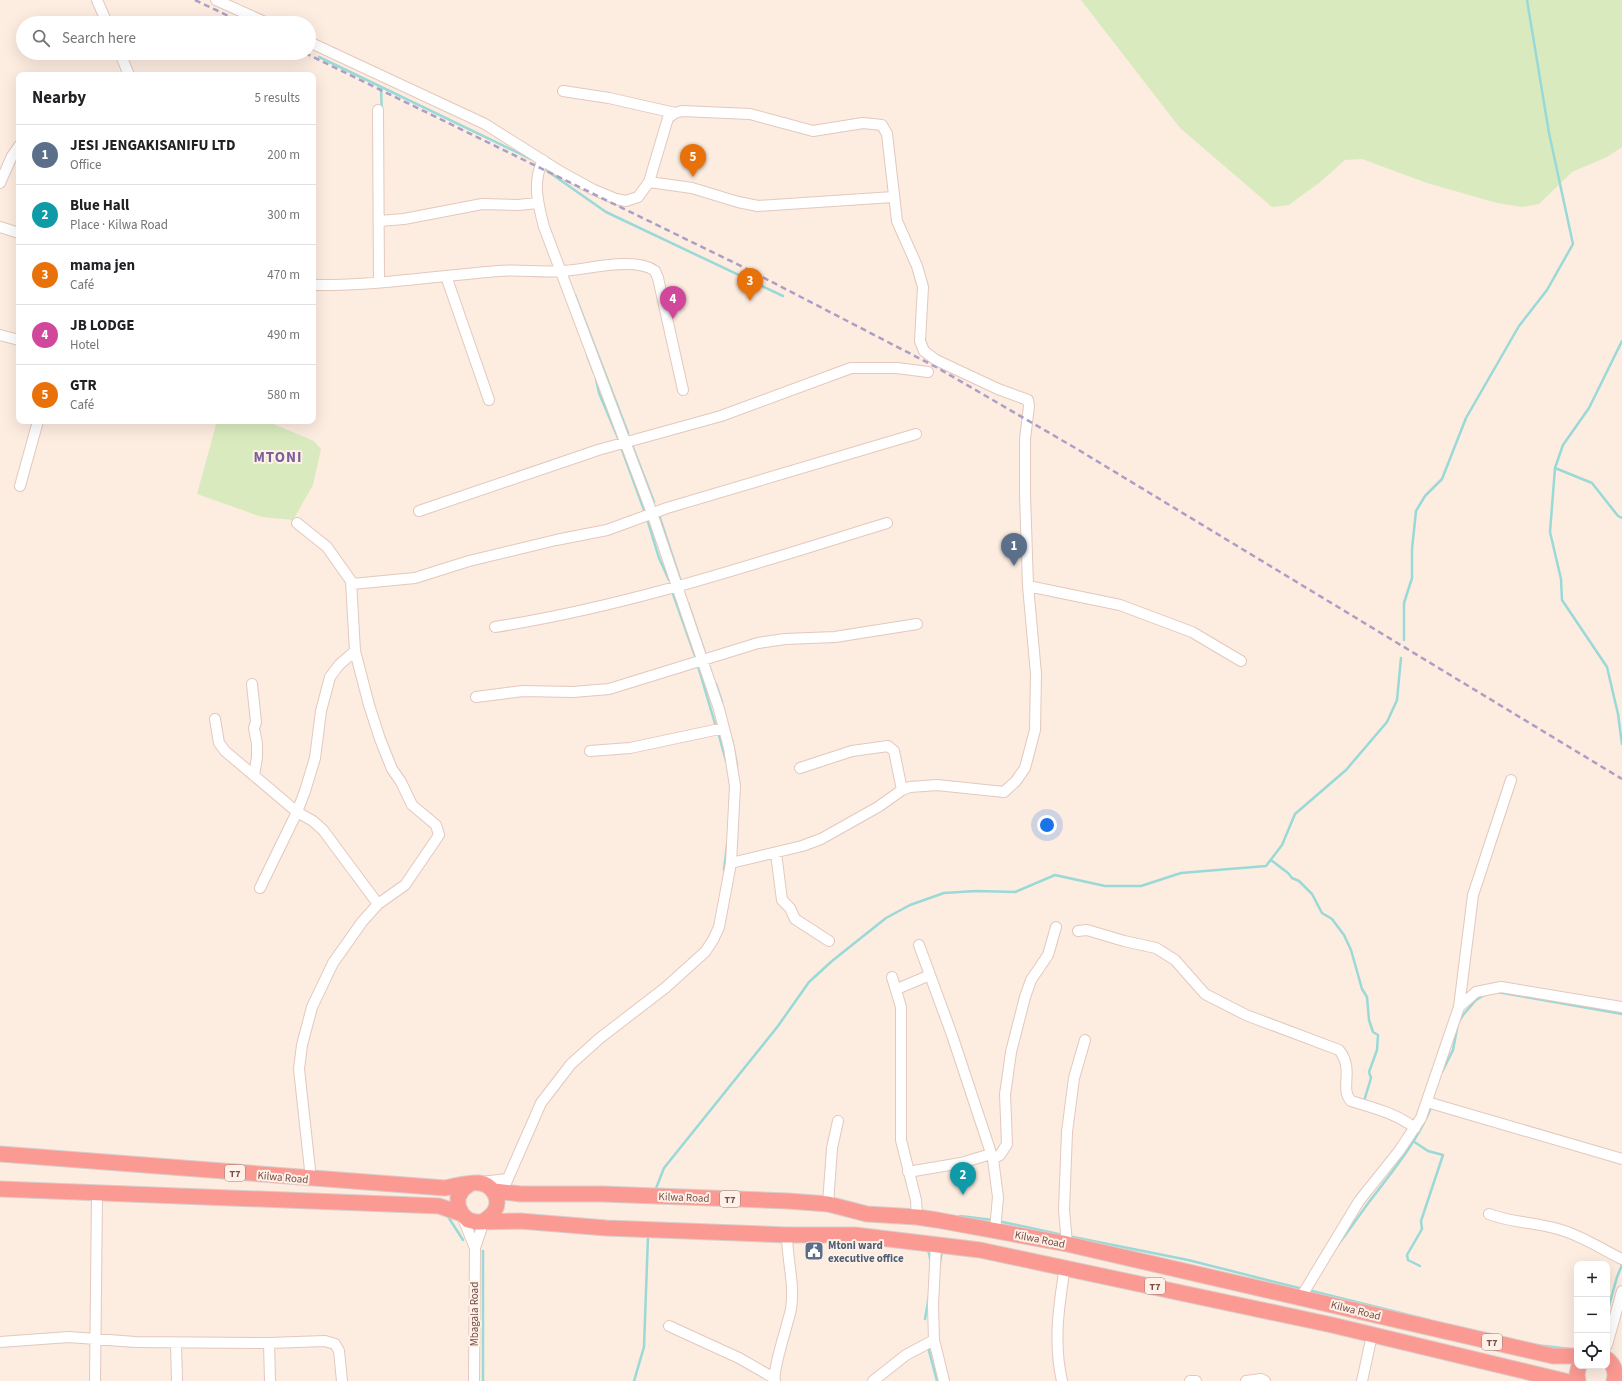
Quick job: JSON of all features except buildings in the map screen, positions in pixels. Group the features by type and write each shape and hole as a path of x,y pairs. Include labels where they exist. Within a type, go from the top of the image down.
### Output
{"highway":[{"name":"Kilwa Road","path":"0,1154 311,1179 445,1188 474,1183"},
{"name":"T7","path":"474,1183 501,1187"},
{"path":"462,1214 458,1206 458,1197 463,1189 474,1183"},
{"name":"Kilwa Road","path":"501,1187 520,1194 602,1194 772,1200 828,1204 867,1214 917,1217 1067,1244 1553,1356 1574,1356"},
{"path":"484,1221 495,1212 501,1187"},
{"name":"Kilwa Road","path":"0,1189 97,1194 440,1206 462,1214"},
{"name":"T7","path":"462,1214 468,1220 476,1222 484,1221"},
{"name":"Kilwa Road","path":"484,1221 520,1221 606,1228 787,1235 855,1235 980,1250 1065,1266 1372,1335 1460,1357 1522,1369 1565,1381"},
{"path":"1613,1362 1615,1372 1614,1381"},
{"path":"1578,1369 1578,1381"}],"street":[{"path":"97,0 104,16"},
{"path":"216,0 251,16"},
{"path":"316,45 485,124 592,189 616,199 626,201 638,197 649,182 663,130 668,118 675,113 687,110 750,114 813,131 863,123 878,123 884,127 887,134 893,197 897,221 917,266 922,287 920,341 922,349 936,360 947,366 1029,401 1024,457 1028,586 1036,674 1035,730 1025,768 1016,781 1004,792 937,785 919,785 902,790 878,807 833,832 802,846 731,863"},
{"path":"123,60 128,72"},
{"path":"563,91 609,98 675,113"},
{"path":"378,110 379,282"},
{"path":"0,183 16,150"},
{"path":"501,1187 541,1103 571,1064 600,1038 665,988 705,952 714,940 719,927 731,863 735,786 724,728 652,513 544,227 538,202 537,178 543,160"},
{"path":"649,182 692,188 738,202 758,206 893,197"},
{"path":"379,221 410,218 482,204 510,205 538,202"},
{"path":"0,227 16,232"},
{"path":"316,285 379,282 521,270 560,272 616,264 637,266 655,271 668,316 683,390"},
{"path":"446,276 489,400"},
{"path":"0,335 16,339"},
{"path":"419,511 626,442 721,416 851,368 897,368 928,372"},
{"path":"20,486 37,424"},
{"path":"352,584 415,578 469,561 556,540 607,530 652,513 916,434"},
{"path":"297,523 327,547 343,568 352,584 355,651 368,705 392,769 401,782 412,804 436,825 439,836 405,885 378,904 333,963 312,1007 299,1069 311,1179"},
{"path":"495,627 540,620 677,588 887,523"},
{"path":"1028,586 1120,605 1192,632 1241,661"},
{"path":"476,697 523,691 573,692 608,689 758,643 784,639 835,637 917,624"},
{"path":"260,888 297,812 315,758 321,711 330,677 339,665 355,651"},
{"path":"252,684 256,722 254,728 257,744 257,757 254,776"},
{"path":"215,719 219,743 225,751 297,812 313,821 323,830 378,904"},
{"path":"590,751 630,748 724,728"},
{"path":"800,768 852,751 888,746 894,751 902,790"},
{"path":"1300,1297 1329,1253 1359,1201 1399,1151 1415,1128 1427,1102 1459,1007 1473,895 1511,780"},
{"path":"776,853 782,900 790,908 795,919 829,941"},
{"path":"908,1172 1000,1155 1007,1144 1005,1094 1011,1052 1020,1022 1025,997 1031,980 1048,954 1056,927"},
{"path":"1078,931 1087,930 1124,942 1156,948 1175,960 1205,994 1246,1015 1339,1050 1346,1058 1348,1066 1347,1097 1351,1101 1386,1111 1401,1118 1415,1128"},
{"path":"919,945 952,1035 992,1157 998,1197 995,1230"},
{"path":"897,989 930,975"},
{"path":"892,977 897,989 902,1019 902,1091 900,1127 908,1172 916,1200 917,1217"},
{"path":"1459,1007 1476,992 1501,987 1622,1007"},
{"path":"1067,1244 1064,1204 1067,1132 1074,1078 1084,1040"},
{"path":"1427,1102 1622,1159"},
{"path":"828,1204 832,1148 838,1121"},
{"path":"95,1381 97,1194"},
{"name":"Mbagala Road","path":"462,1214 475,1248"},
{"path":"1488,1214 1503,1220 1556,1228 1568,1232 1585,1239 1622,1260"},
{"name":"Mbagala Road","path":"474,1381 475,1248 484,1221"},
{"path":"669,1326 739,1358 775,1380 791,1307 793,1285 787,1235"},
{"path":"936,1244 933,1305 934,1340 944,1381"},
{"path":"1062,1381 1056,1347 1057,1326 1065,1266"},
{"path":"1610,1334 1622,1291"},
{"path":"1362,1381 1372,1335"},
{"path":"0,1342 69,1337 95,1340 176,1343 269,1343 325,1341 335,1344 339,1351 342,1381"},
{"path":"873,1381 906,1355 934,1340"},
{"path":"176,1343 177,1381"},
{"path":"269,1343 270,1381"},
{"path":"1246,1381 1261,1379 1265,1381"},
{"path":"1190,1381 1196,1381"}],"green space":[{"path":"1081,0 1622,0 1622,147 1607,157 1572,172 1539,204 1522,207 1497,203 1427,183 1362,159 1345,160 1319,183 1289,205 1272,207 1180,128"},
{"path":"216,424 273,424 314,441 321,449 313,485 293,520 262,517 197,494"}],"waterway":[{"path":"1404,640 1404,603 1412,578 1412,549 1416,511 1425,496 1442,479 1466,418 1519,326 1547,290 1573,244 1549,133 1527,0"},
{"path":"319,57 531,159"},
{"path":"381,87 382,116"},
{"path":"543,168 606,212 783,296"},
{"path":"575,295 628,433"},
{"path":"1622,341 1589,408 1563,445 1555,468 1550,532 1561,579 1562,600 1607,667 1618,714 1622,744"},
{"path":"587,355 594,373"},
{"path":"596,379 599,393 618,438"},
{"path":"632,445 654,502"},
{"path":"621,447 644,510"},
{"path":"1555,468 1592,483 1618,516 1622,518"},
{"path":"659,515 680,579"},
{"path":"648,522 659,558 669,580"},
{"path":"672,591 695,656"},
{"path":"688,603 704,650"},
{"path":"655,1191 664,1168 778,1026 809,982 832,961 886,918 910,905 944,893 976,891 1015,892 1055,875 1105,886 1141,886 1181,873 1266,866 1282,845 1295,814 1346,770 1387,722 1397,700 1401,658"},
{"path":"698,666 716,727"},
{"path":"716,684 722,702"},
{"path":"718,732 726,761"},
{"path":"732,740 737,765"},
{"path":"724,870 727,845"},
{"path":"1271,860 1292,878 1299,881 1312,894 1322,913 1332,919 1344,935 1351,950 1362,989 1367,997 1369,1020 1373,1032 1378,1035 1377,1050 1369,1072 1371,1078 1364,1101"},
{"path":"1497,992 1622,1014"},
{"path":"1442,1072 1453,1050 1458,1023 1476,1000 1486,994"},
{"path":"1337,1246 1404,1156 1412,1144 1432,1105"},
{"path":"1413,1141 1428,1151 1443,1155 1421,1221 1422,1229 1407,1255 1408,1260 1420,1266"},
{"path":"447,1215 463,1240"},
{"path":"960,1216 993,1220"},
{"path":"998,1221 1063,1235"},
{"path":"634,1381 644,1347 648,1236"},
{"path":"1068,1236 1188,1260 1303,1289"},
{"path":"928,1249 931,1263"},
{"path":"483,1251 483,1381"},
{"path":"939,1268 942,1251"},
{"path":"1610,1302 1622,1265"},
{"path":"1308,1290 1429,1320"},
{"path":"925,1319 929,1296"},
{"path":"1536,1345 1570,1349"},
{"path":"928,1347 937,1381"}],"railway":[{"path":"195,0 228,16"},
{"path":"316,58 745,268 936,367 1077,449 1622,779"}],"place":[{"name":"GTR","path":"693,177"},
{"name":"mama jen","path":"750,301"},
{"name":"JB LODGE","path":"673,319"},
{"name":"JESI JENGAKISANIFU LTD","path":"1014,566"},
{"name":"Blue Hall","path":"963,1195"},
{"name":"Mtoni ward executive office","path":"814,1251"}],"district":[{"name":"MTONI","path":"278,457"}]}
